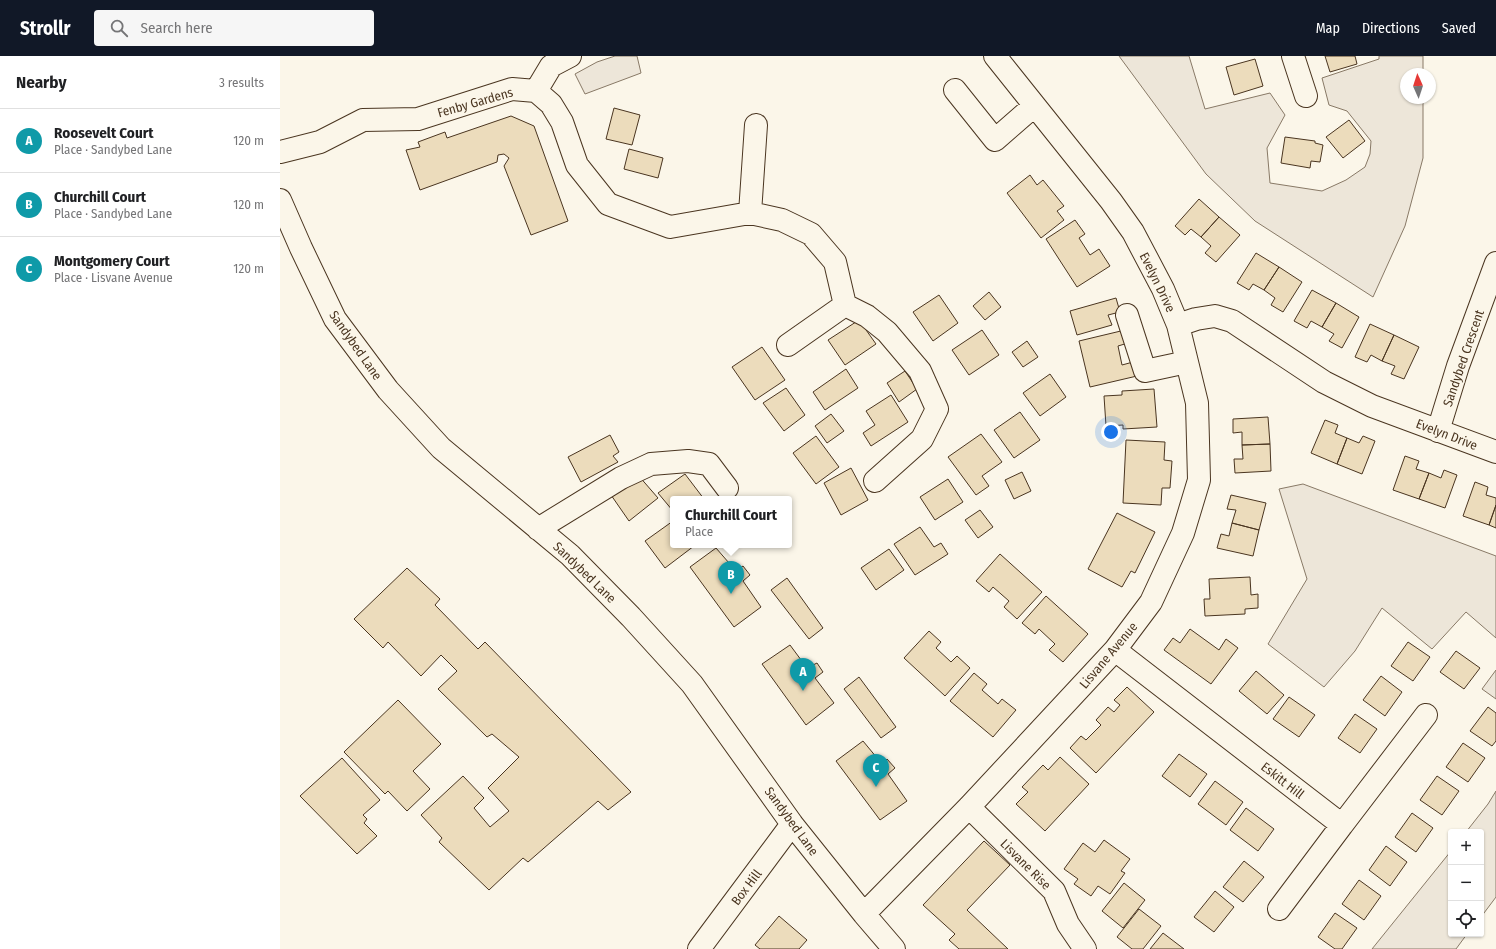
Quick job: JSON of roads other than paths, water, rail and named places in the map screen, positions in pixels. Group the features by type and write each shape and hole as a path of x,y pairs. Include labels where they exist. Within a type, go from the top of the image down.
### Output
{"street":[{"path":"570,56 551,66 536,90 551,104 562,122 577,165 608,204 670,227 750,213 782,220 811,234 835,262 845,305"},
{"name":"Evelyn Drive","path":"995,56 1111,201 1132,232 1163,289 1178,326 1196,319 1214,316 1232,321 1324,382 1372,406 1496,452"},
{"path":"1293,56 1306,96"},
{"name":"Fenby Gardens","path":"280,152 320,142 364,120 418,119 512,89 536,90"},
{"path":"955,90 995,140 1034,106"},
{"path":"750,213 756,126"},
{"name":"Sandybed Lane","path":"280,200 335,319 388,390 441,448 570,555 631,617 692,684 792,824 894,949"},
{"name":"Sandybed Crescent","path":"1438,431 1458,366 1496,263"},
{"path":"788,345 845,305"},
{"path":"845,305 867,316 888,332 920,371 937,409 922,439 875,480"},
{"path":"1127,315 1145,371 1187,362"},
{"name":"Lisvane Avenue","path":"864,914 969,807 1115,650 1152,602 1183,533 1199,480 1197,403 1178,326"},
{"path":"538,529 621,478 650,464 688,462 709,464 727,488"},
{"name":"Eskitt Hill","path":"1115,650 1342,825"},
{"path":"1279,909 1426,715"},
{"name":"Lisvane Rise","path":"969,807 1054,891 1068,924 1085,949"},
{"name":"Box Hill","path":"699,949 792,824"}],"place":[{"name":"Churchill Court","path":"731,594"},
{"name":"Roosevelt Court","path":"803,691"},
{"name":"Montgomery Court","path":"876,787"}]}
